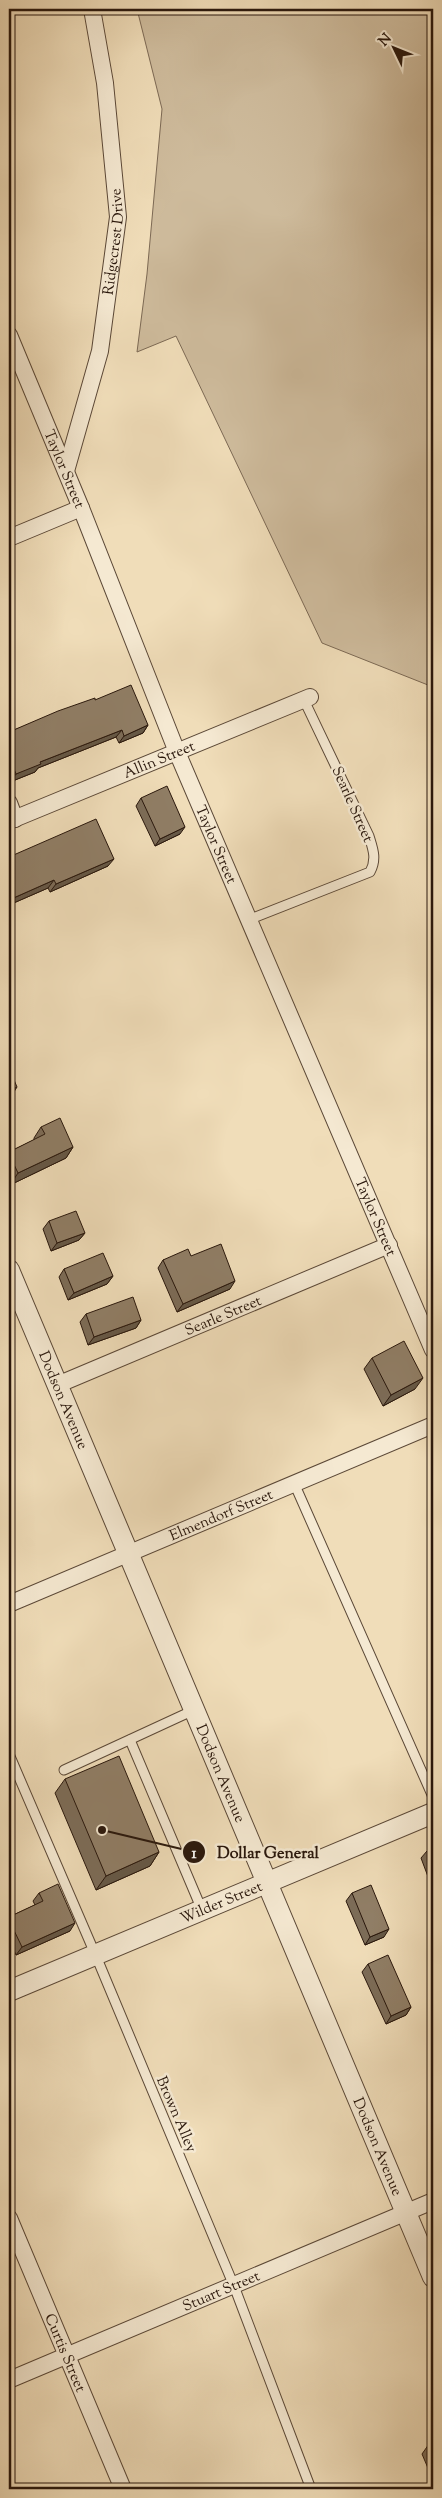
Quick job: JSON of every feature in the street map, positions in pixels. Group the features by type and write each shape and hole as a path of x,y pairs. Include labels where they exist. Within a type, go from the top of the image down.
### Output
{"street":[{"name":"Ridgecrest Drive","path":"66,472 100,350 118,217 105,83 92,9"},
{"name":"Taylor Street","path":"9,335 81,508 177,752 433,1350"},
{"path":"9,538 81,508"},
{"name":"Allin Street","path":"12,820 307,699"},
{"path":"9,803 12,820"},
{"name":"Searle Street","path":"57,1384 389,1246"},
{"name":"Dodson Avenue","path":"9,1270 433,2277"},
{"name":"Elmendorf Street","path":"9,1604 433,1425"},
{"name":"Wilder Street","path":"9,1991 433,1813"},
{"name":"Stuart Street","path":"9,2380 433,2201"},
{"name":"Curtis Street","path":"9,2218 123,2489"}],"lane":[{"name":"Searle Street","path":"248,920 370,872 374,864 374,854 368,836 307,699"},
{"path":"294,1484 433,1797"},
{"path":"64,1770 194,1710"},
{"path":"130,1740 202,1911"},
{"name":"Brown Alley","path":"9,1754 234,2285 311,2489"}],"shaded area":[{"path":"137,9 433,9 433,687 322,643 176,336 137,352 147,274 162,109"}],"building":[{"path":"131,685 148,725 124,736 122,730 40,762 41,764 16,774 9,756 9,732 58,711 95,698 95,700"},
{"path":"167,786 185,827 160,839 141,798"},
{"path":"96,819 114,859 56,884 54,880 9,900 9,857"},
{"path":"9,1068 17,1087 9,1091"},
{"path":"60,1118 73,1147 18,1173 9,1152 45,1134 41,1127"},
{"path":"76,1211 85,1233 57,1243 49,1221"},
{"path":"221,1244 235,1281 183,1304 163,1260 188,1249 191,1256"},
{"path":"103,1253 113,1276 74,1293 64,1269"},
{"path":"133,1297 141,1320 94,1337 86,1314"},
{"path":"404,1341 423,1378 391,1395 372,1358"},
{"path":"119,1756 159,1852 106,1876 65,1779"},
{"path":"433,1848 433,1868 427,1851"},
{"path":"58,1884 75,1923 22,1947 9,1917 43,1901 39,1893"},
{"path":"371,1885 389,1929 370,1937 352,1893"},
{"path":"388,1955 411,2007 391,2016 368,1964"},
{"path":"433,2442 433,2455 429,2444"}],"place":[{"name":"Dollar General","path":"102,1830"}]}
